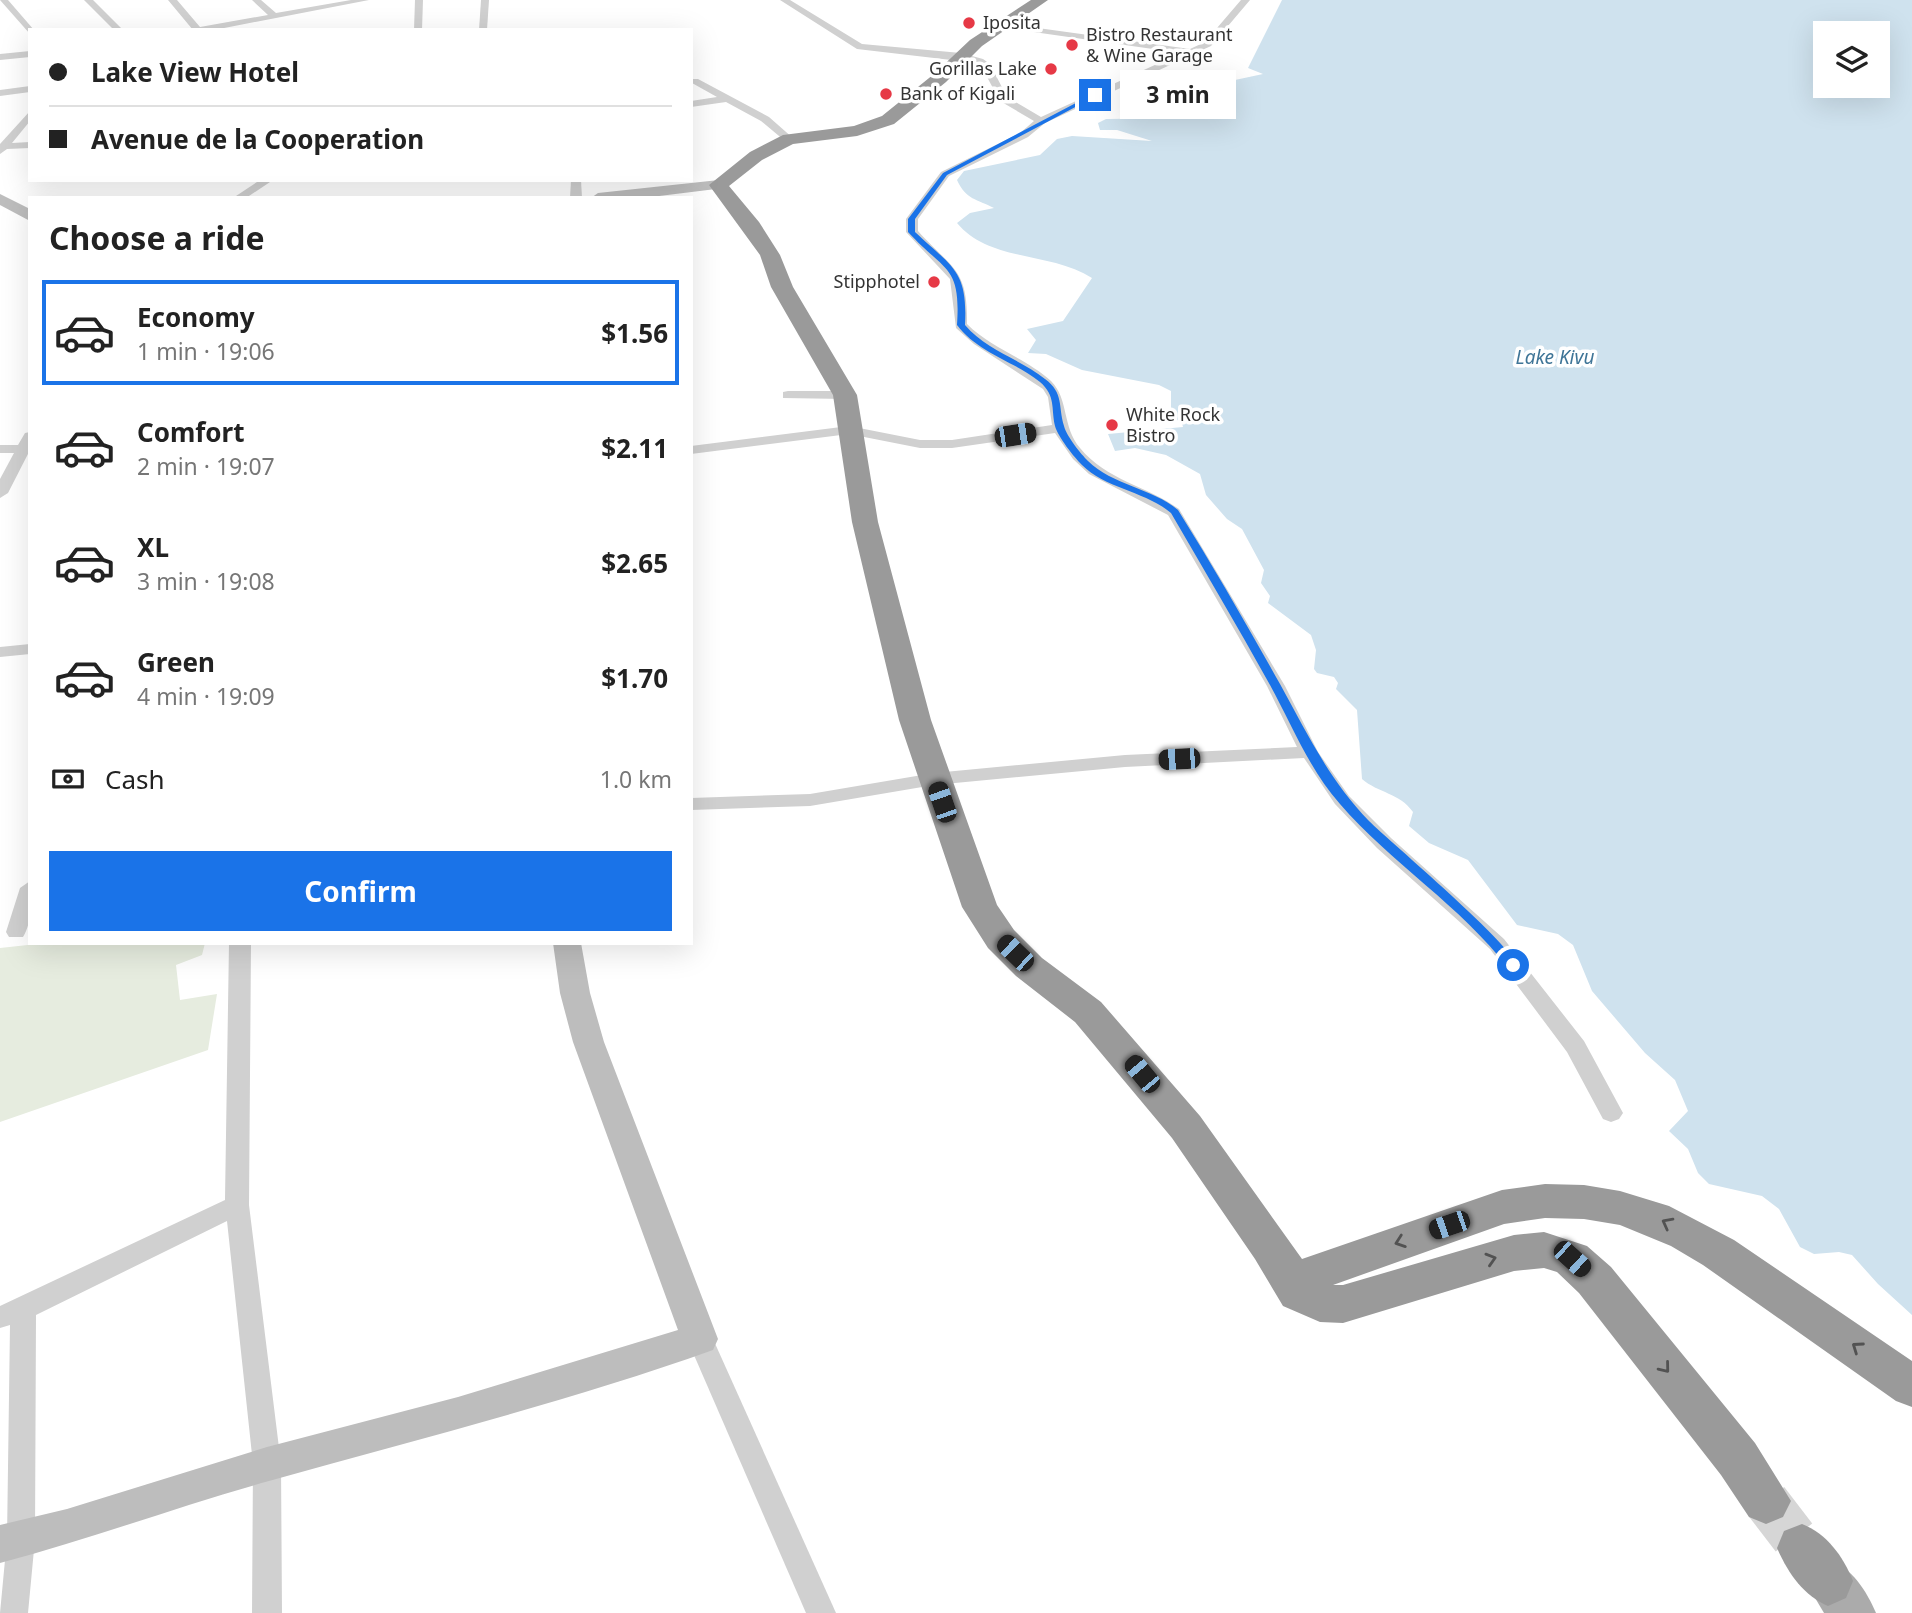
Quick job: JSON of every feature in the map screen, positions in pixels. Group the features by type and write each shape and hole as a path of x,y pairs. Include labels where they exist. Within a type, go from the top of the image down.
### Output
{"highway":[{"path":"1041,0 961,56 940,78 888,120 857,131 789,139 756,156 719,185 765,248 782,288 845,395 868,535 915,720 980,907 1000,939 1029,967 1088,1012 1186,1127 1299,1293 1320,1303 1343,1304 1514,1253 1544,1250 1572,1259 1595,1280 1738,1460 1766,1501"},
{"path":"1292,1281 1502,1207 1538,1200 1572,1200 1616,1205 1653,1216 1715,1248 1912,1387"}],"street":[{"path":"3,0 28,29"},
{"path":"88,0 118,28"},
{"path":"172,0 196,28"},
{"path":"256,0 274,16"},
{"path":"209,28 365,0"},
{"path":"418,28 419,0"},
{"path":"483,28 485,0"},
{"path":"784,0 860,47 961,56 985,64 1003,99 1041,121"},
{"path":"1229,15 1237,0"},
{"path":"1246,0 1209,39 1189,52 1041,121 1024,135 945,174 909,225 918,240 957,276 963,294 961,325 986,347 1043,381 1057,397 1060,428 1084,463 1097,472 1161,500 1174,512 1276,686 1309,752 1342,800 1497,944 1576,1047 1611,1113"},
{"path":"1005,24 1189,52"},
{"path":"0,57 28,54"},
{"path":"695,81 724,99"},
{"path":"0,93 28,89"},
{"path":"693,104 734,100 765,119 789,139"},
{"path":"2,148 28,116"},
{"path":"2,148 28,145"},
{"path":"241,196 265,182"},
{"path":"616,196 719,185"},
{"path":"0,199 28,215"},
{"path":"788,395 845,395"},
{"path":"693,450 849,430 920,444 952,444 1060,428"},
{"path":"0,449 26,442"},
{"path":"0,493 26,442"},
{"path":"0,652 28,649"},
{"path":"693,804 810,800 934,779 1125,761 1309,752"},
{"path":"15,932 28,894"},
{"path":"240,945 237,1205 267,1464 267,1613"},
{"path":"567,945 569,964 593,1056 668,1266 821,1613"},
{"path":"13,1613 10,1541 11,1313 237,1205"},
{"path":"10,1541 67,1527 267,1464 458,1414 700,1339"}],"shaded area":[{"path":"28,945 204,945 202,955 176,965 180,1000 217,994 208,1050 0,1122 0,948"}],"water":[{"name":"Lake Kivu","path":"1282,0 1912,0 1912,1315 1878,1284 1852,1255 1839,1252 1814,1254 1800,1247 1779,1209 1762,1196 1709,1184 1698,1173 1688,1149 1669,1131 1688,1111 1675,1080 1645,1053 1592,991 1573,945 1558,934 1517,925 1468,860 1429,843 1409,826 1413,812 1408,806 1362,779 1357,710 1336,689 1338,683 1334,677 1317,673 1314,669 1316,650 1311,635 1268,603 1270,596 1261,583 1264,570 1242,529 1227,519 1206,495 1200,474 1166,455 1135,448 1115,451 1108,434 1183,427 1182,423 1171,416 1171,391 1159,385 1082,370 1046,354 1028,353 1036,340 1027,329 1063,321 1092,278 1059,264 1003,251 970,235 957,223 970,213 994,208 964,192 957,180 964,171 1040,155 1057,139 1072,136 1152,141 1117,130 1100,130 1098,123 1106,119 1180,118 1183,116 1172,111 1174,107 1227,97 1234,92 1235,80 1263,74 1248,68"}],"tunnel":[{"path":"1766,1501 1802,1548"}],"place":[{"name":"Iposita","path":"969,23"},
{"name":"Bistro Restaurant & Wine Garage","path":"1072,45"},
{"name":"Gorillas Lake","path":"1051,69"},
{"name":"Bank of Kigali","path":"886,94"},
{"name":"Stipphotel","path":"934,282"},
{"name":"White Rock Bistro","path":"1112,425"}],"route":[{"path":"1095,95 1041,121 1024,135 945,174 912,219 909,225 912,232 957,276 963,294 961,325 965,330 986,347 1043,381 1057,397 1060,428 1084,463 1097,472 1161,500 1174,512 1276,686 1309,752 1342,800 1384,843 1497,944 1513,965"}]}
